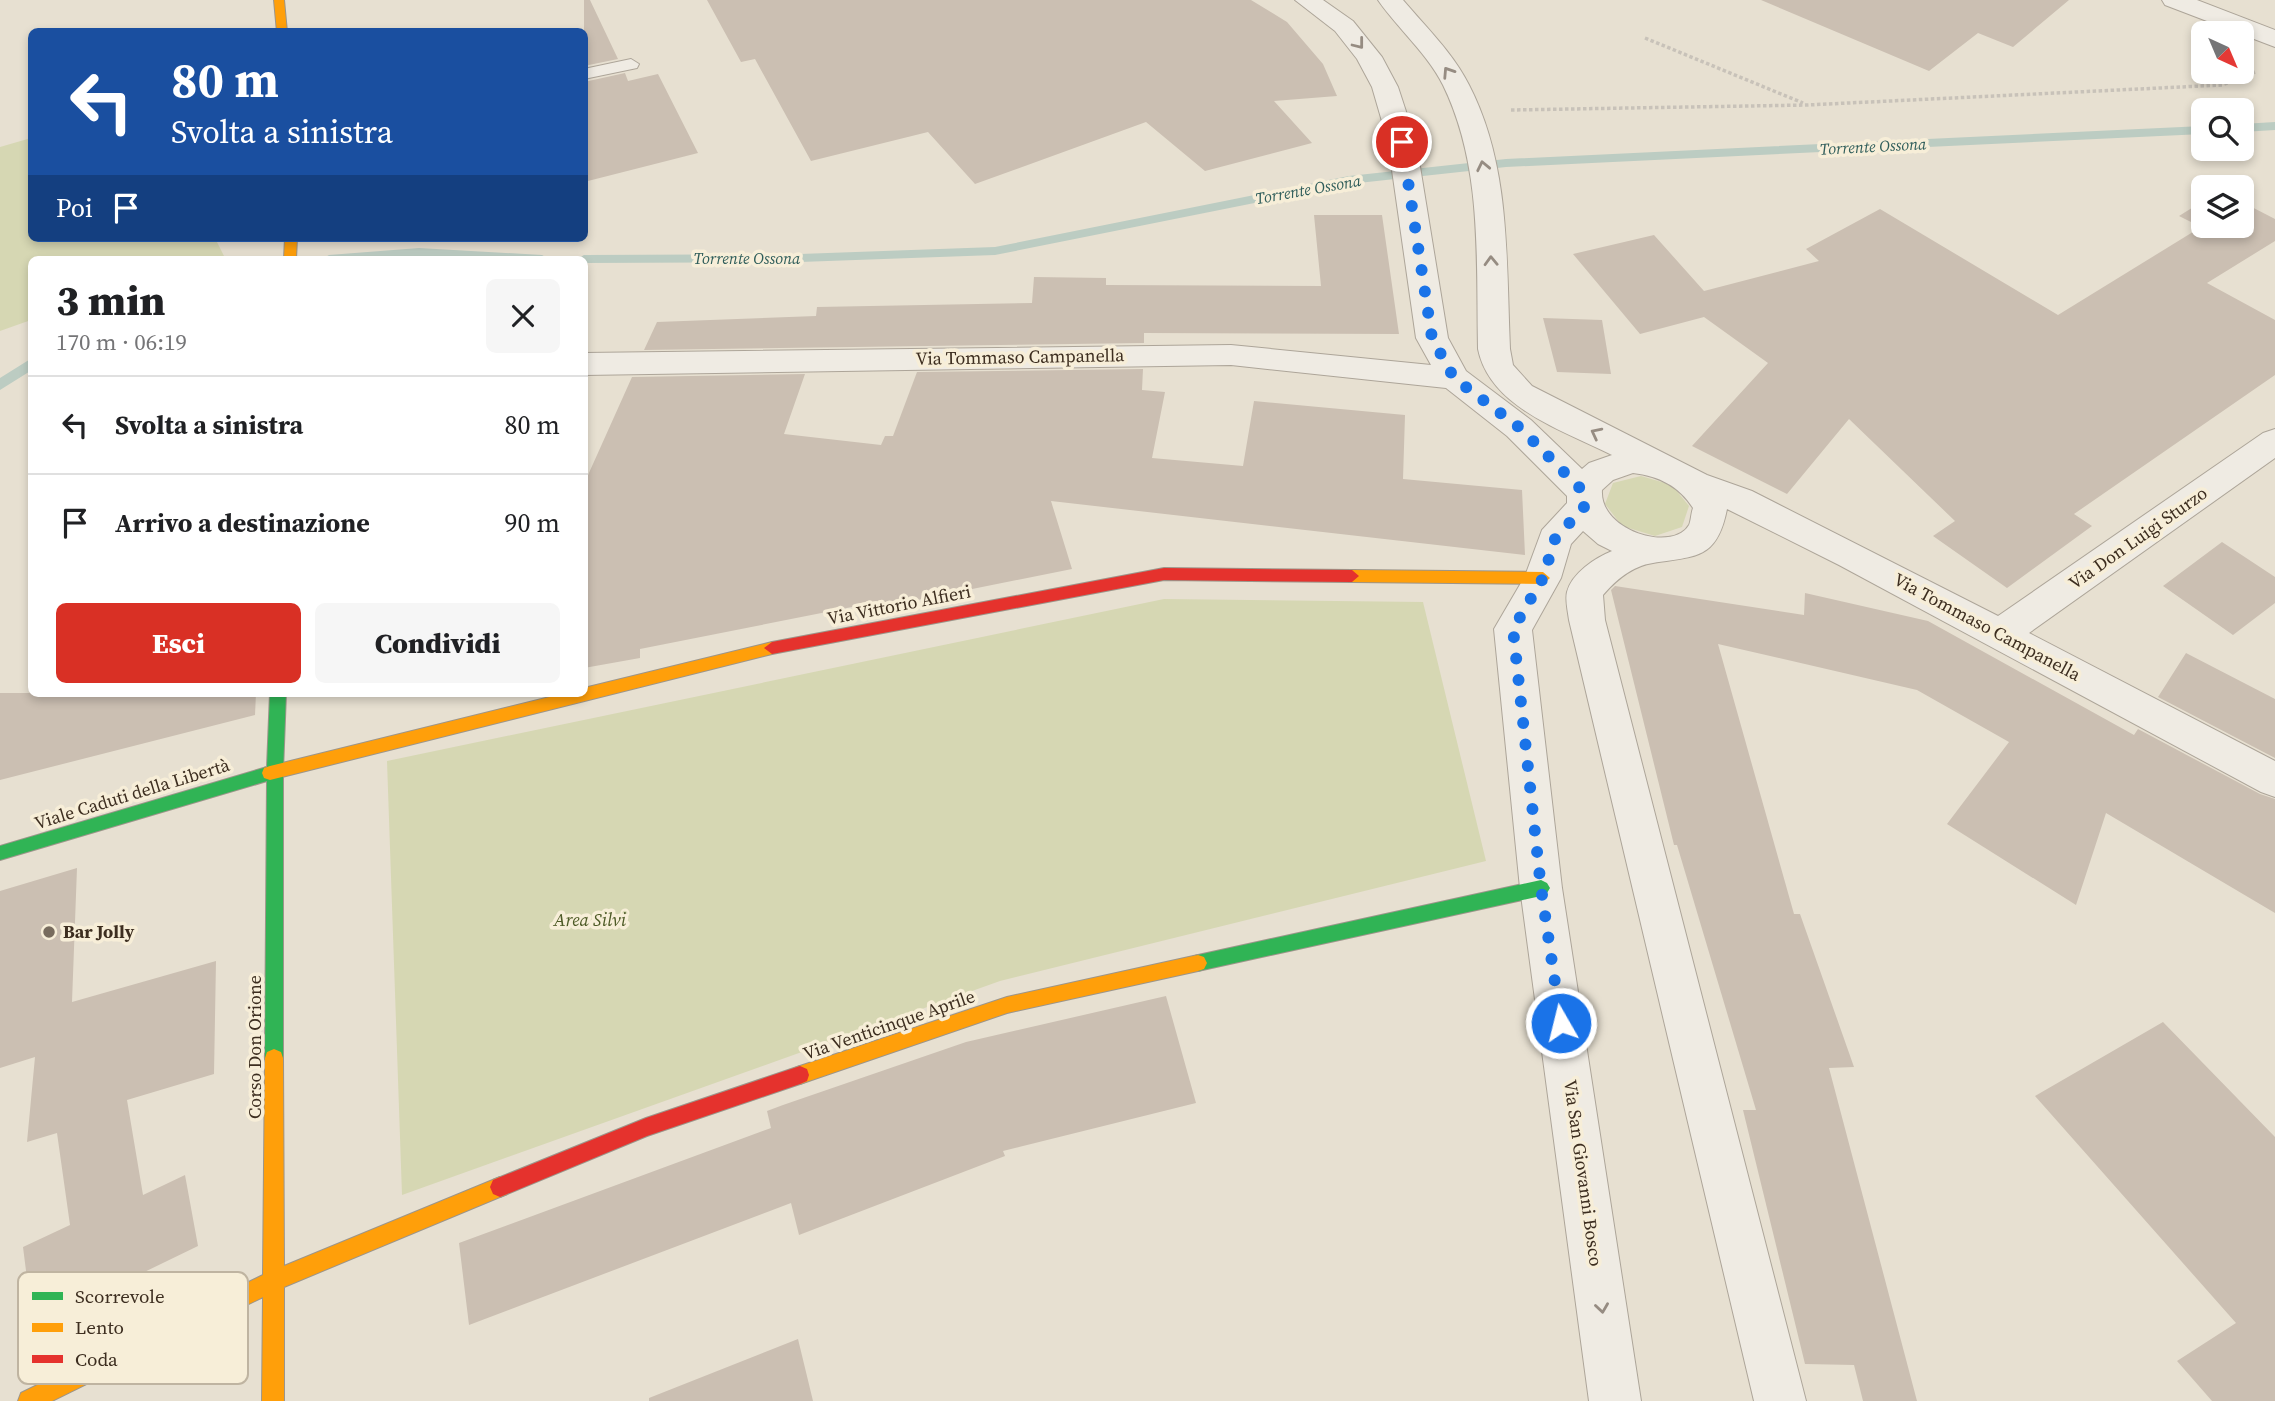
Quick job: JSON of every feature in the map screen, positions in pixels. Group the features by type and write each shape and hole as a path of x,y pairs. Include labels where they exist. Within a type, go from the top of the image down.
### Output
{"street":[{"path":"281,0 282,28"},
{"path":"1307,0 1344,26 1369,57 1385,87 1402,142 1432,338 1454,378 1520,428 1584,499 1597,527 1621,542 1650,550"},
{"path":"1390,0 1441,62 1472,122 1489,197 1494,349 1497,368 1520,394 1695,484 1710,508 1705,531 1684,547 1650,550 1606,568 1585,592 1587,620 1780,1401"},
{"path":"2174,0 2275,39"},
{"name":"Via Tommaso Campanella","path":"588,364 1231,355 1454,378"},
{"name":"Via Don Luigi Sturzo","path":"2000,634 2275,441"},
{"path":"1584,499 1591,475 1609,465 1632,461 1657,464"},
{"name":"Via Tommaso Campanella","path":"1695,484 1740,500 2275,780"},
{"name":"Via San Giovanni Bosco","path":"1584,499 1555,539 1543,578 1513,629 1541,888 1615,1401"},
{"name":"Via Vittorio Alfieri","path":"588,693 759,650 1164,574 1543,578"},
{"name":"Corso Don Orione","path":"273,1401 275,771 278,697"},
{"name":"Via Vittorio Alfieri","path":"275,771 571,697"},
{"name":"Viale Caduti della Libertà","path":"0,853 275,771"},
{"name":"Via Venticinque Aprile","path":"248,1293 646,1127 1007,1005 1541,888"},
{"name":"Via Venticinque Aprile","path":"29,1401 64,1384"}],"lane":[{"path":"588,73 631,64"}],"path":[{"path":"1645,38 1807,105"},
{"path":"1472,122 2222,85 2264,68"}],"green space":[{"path":"28,139 28,242 217,242 224,256 28,256 28,321 0,331 0,147"},
{"path":"1641,476 1672,485 1689,506 1682,527 1655,536 1622,526 1605,504 1613,483"},
{"name":"Area Silvi","path":"1164,599 1423,602 1486,861 1000,981 402,1195 387,761"}],"building":[{"path":"584,0 590,0 618,59 588,65 588,28 584,28"},
{"path":"707,0 1251,0 1287,22 1323,64 1337,96 1274,101 1312,143 1205,171 1146,122 975,184 928,132 811,161 755,59 741,62"},
{"path":"1761,0 2069,0 2013,47 1978,33 1929,71"},
{"path":"625,73 628,81 658,74 698,153 588,181 588,81"},
{"path":"2191,208 2191,222 2179,216"},
{"path":"2254,208 2275,219 2275,241 2207,283 2275,320 2275,375 2074,514 2092,526 2007,588 1933,536 1955,521 1849,419 1787,494 1692,446 1768,363 1704,317 1640,334 1573,254 1654,235 1704,291 1819,261 1806,249 1880,209 2058,315 2191,233 2191,238 2254,238"},
{"path":"1314,215 1382,215 1399,334 1144,333 1144,343 644,350 657,322 816,316 817,307 1032,303 1034,277 1106,278 1106,285 1321,286"},
{"path":"1543,318 1602,320 1611,374 1557,372"},
{"path":"1143,369 1142,390 1165,392 1152,458 1243,466 1254,401 1405,415 1403,479 1522,490 1525,555 1051,501 1072,569 868,610 867,604 640,649 640,658 588,667 588,475 632,377 805,374 784,434 881,445 885,436 893,436 917,372"},
{"path":"2222,542 2275,577 2275,603 2233,635 2163,586"},
{"path":"1615,586 1804,615 1805,593 1928,621 2134,735 2138,729 2260,794 2275,799 2275,913 2106,813 2076,905 1947,824 2009,742 1917,690 1718,644 1794,914 1800,914 1854,1067 1829,1068 1917,1401 1863,1401 1854,1365 1805,1364 1743,1110 1756,1110 1677,845 1674,845 1611,590"},
{"path":"2186,653 2275,699 2275,758 2158,697"},
{"path":"0,693 28,693 28,697 256,697 255,715 0,780"},
{"path":"77,868 72,1002 216,961 214,1074 127,1100 143,1195 185,1175 198,1246 144,1272 26,1272 23,1247 70,1225 57,1133 27,1142 35,1057 0,1068 0,891"},
{"path":"1166,996 1196,1103 1003,1151 1005,1156 799,1235 791,1203 469,1325 459,1243 771,1128 767,1111 783,1105 966,1042"},
{"path":"2163,1022 2275,1137 2275,1401 2212,1401 2177,1361 2236,1323 2035,1096"},
{"path":"798,1339 813,1401 649,1401 649,1398"}],"waterway":[{"name":"Torrente Ossona","path":"2254,127 2275,126"},
{"name":"Torrente Ossona","path":"588,259 800,258 995,251 1349,180 1506,163 2191,131"},
{"name":"Torrente Ossona","path":"368,256 419,252 489,256"},
{"name":"Torrente Ossona","path":"0,385 28,366"}],"traffic: fast":[{"path":"274,1058 278,697"},
{"path":"0,853 270,773"},
{"path":"1198,963 1541,888"}],"traffic: slow":[{"path":"279,0 282,28"},
{"path":"290,256 291,242"},
{"path":"1352,576 1543,578"},
{"path":"588,694 772,648"},
{"path":"270,773 575,697"},
{"path":"800,1075 1007,1005 1198,963"},
{"path":"273,1401 274,1058"},
{"path":"248,1293 500,1187"},
{"path":"29,1401 64,1384"}],"traffic: jam":[{"path":"772,648 1164,574 1352,576"},
{"path":"500,1187 646,1127 800,1075"}],"place":[{"name":"Bar Jolly","path":"49,932"}],"route":[{"path":"1402,142 1432,338 1454,378 1520,428 1583,491 1584,507 1555,539 1543,578 1513,629 1541,888 1561,1023"}]}
